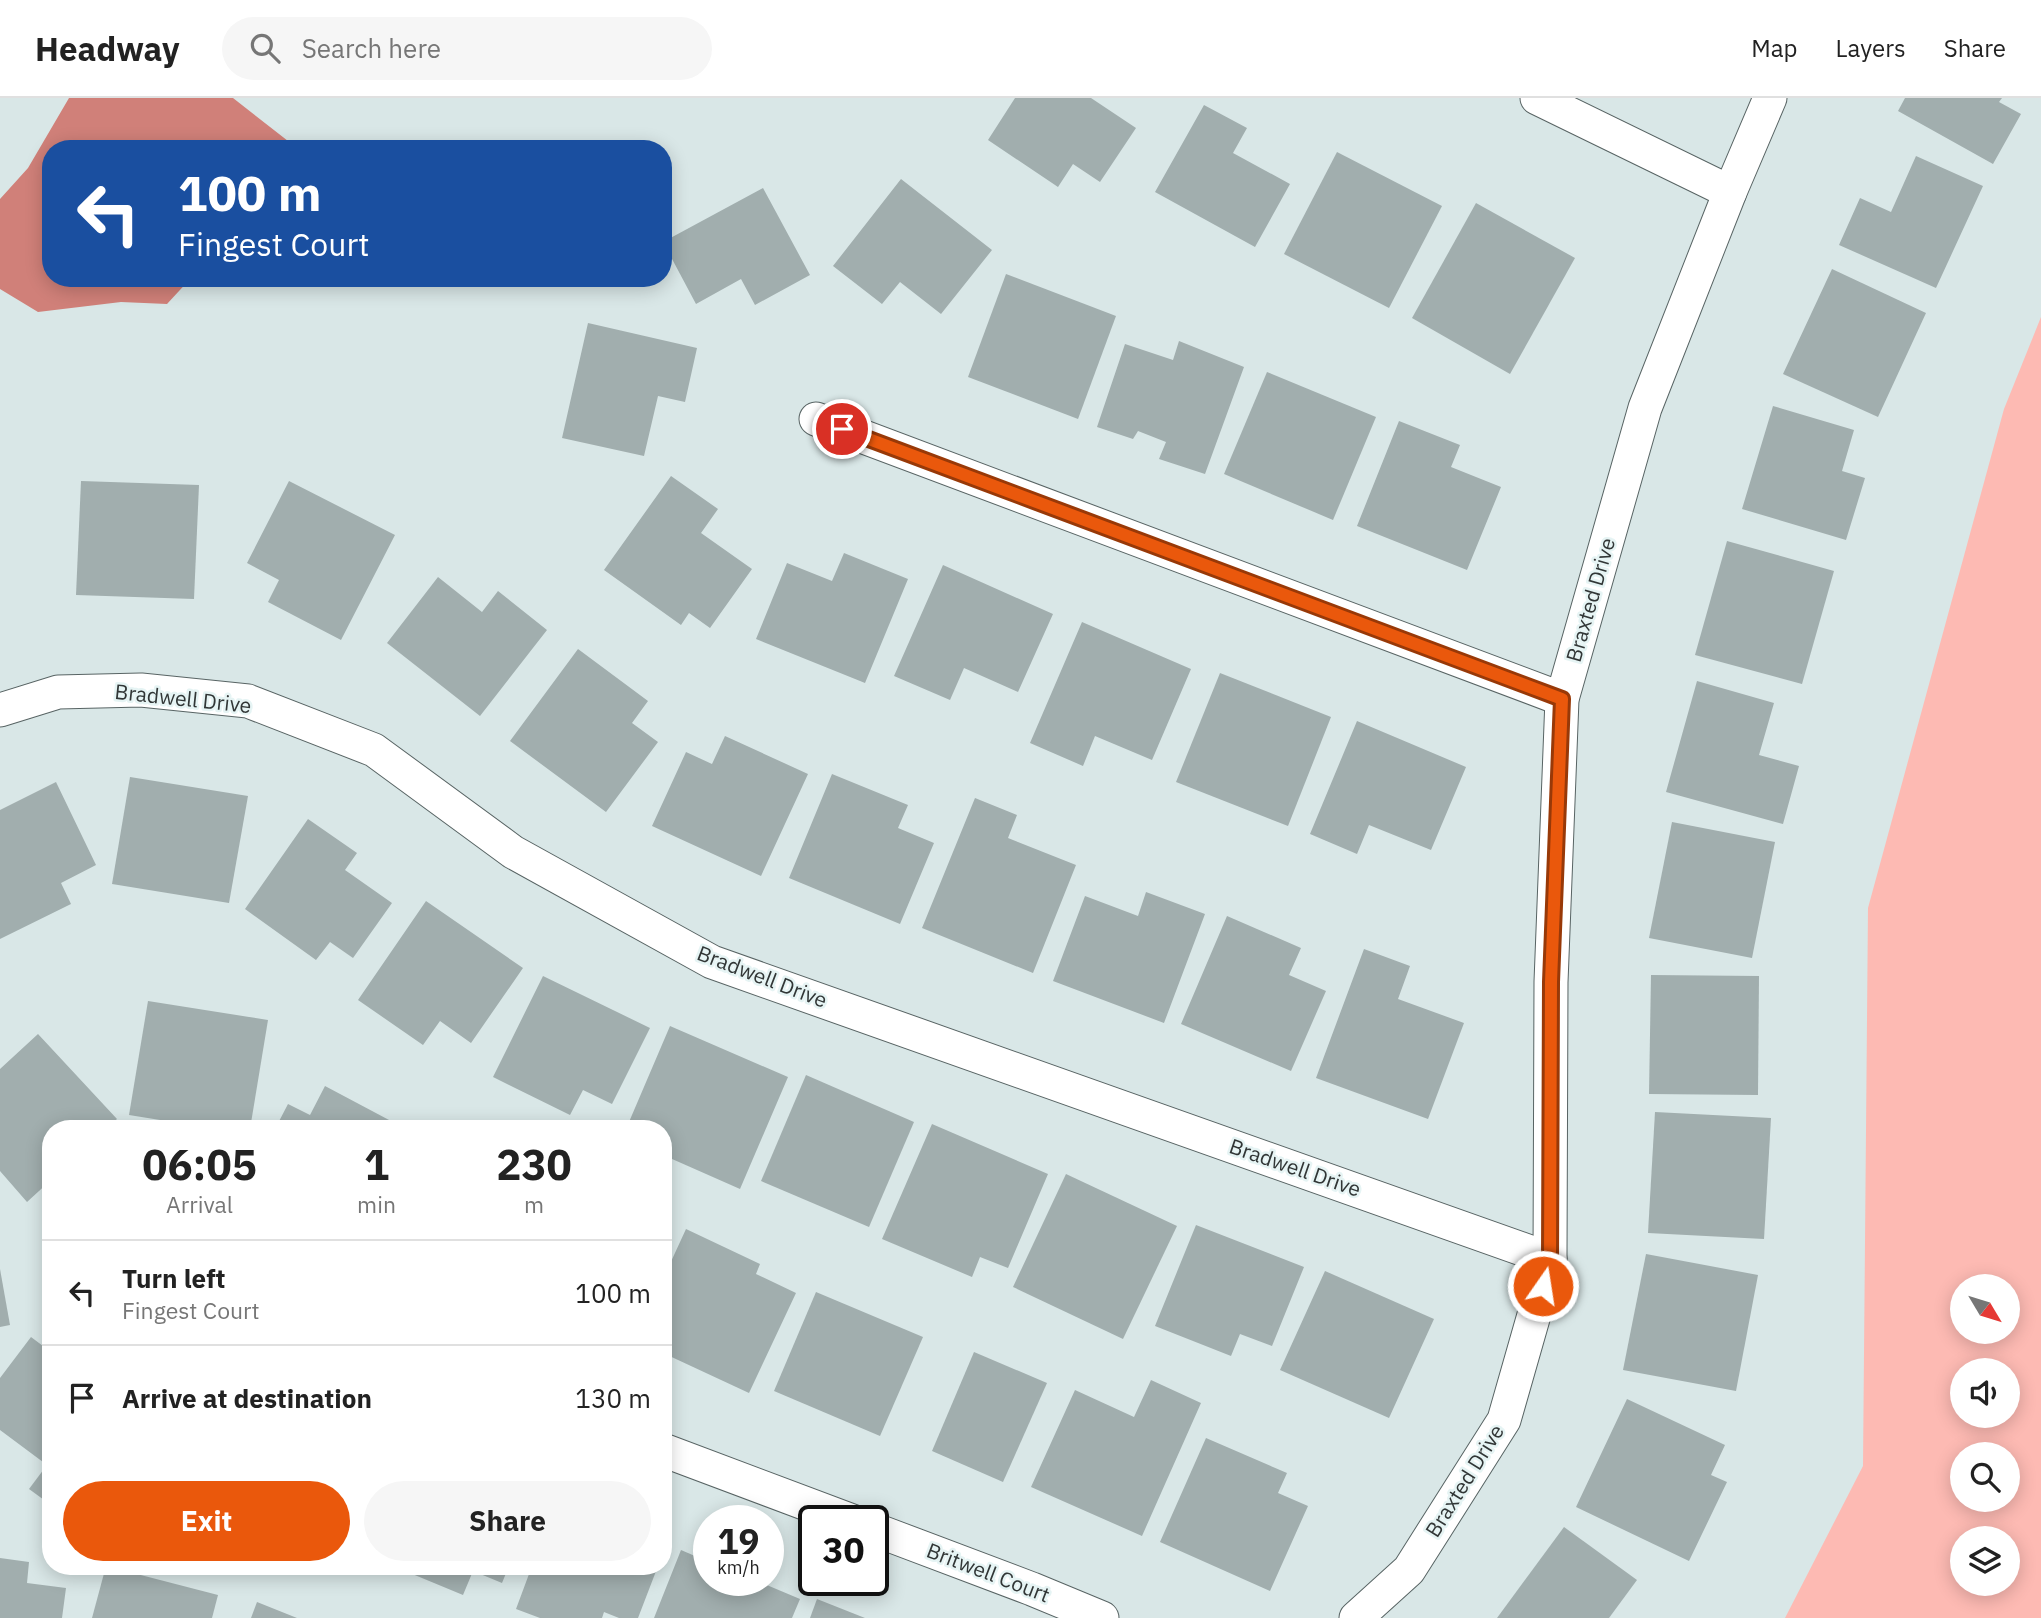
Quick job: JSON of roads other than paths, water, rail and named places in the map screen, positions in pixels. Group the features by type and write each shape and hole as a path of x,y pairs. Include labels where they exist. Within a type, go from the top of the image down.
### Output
{"street":[{"path":"1537,98 1730,192"},
{"name":"Braxted Drive","path":"1356,1618 1409,1570 1504,1420 1550,1259 1551,982 1562,699 1645,408 1770,98"},
{"path":"816,419 1562,699"},
{"name":"Bradwell Drive","path":"0,710 58,692 141,690 248,702 374,750 513,852 712,962 1550,1259"},
{"path":"672,1453 809,1505"},
{"name":"Britwell Court","path":"889,1535 1102,1618"}]}
